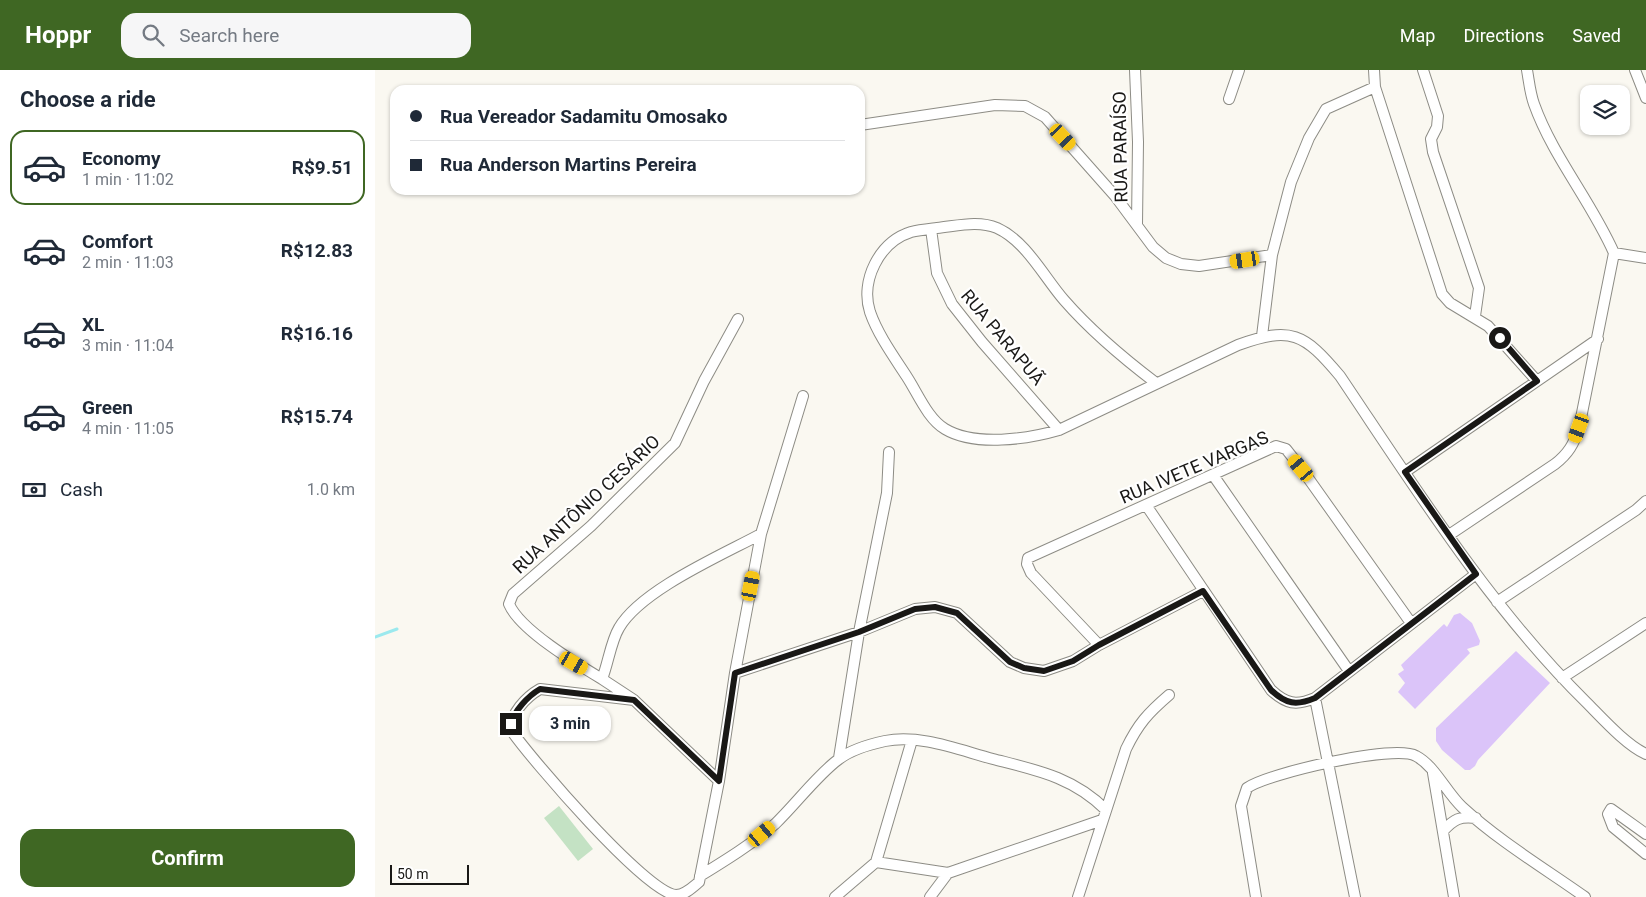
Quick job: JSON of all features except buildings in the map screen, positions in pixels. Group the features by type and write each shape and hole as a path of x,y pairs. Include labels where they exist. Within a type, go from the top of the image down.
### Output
{"street":[{"name":"RUA PARAÍSO","path":"1135,70 1138,142 1137,224"},
{"path":"1229,99 1239,70"},
{"path":"1374,70 1375,87 1439,288 1450,303 1475,316 1500,338 1537,381"},
{"path":"1423,70 1438,116 1437,127 1431,139 1444,186 1479,288 1475,316"},
{"path":"1449,535 1567,454 1579,428 1614,253 1604,230 1553,144 1533,103 1527,70"},
{"path":"1635,70 1646,98"},
{"path":"1262,336 1273,255 1291,182 1317,120 1326,108 1375,87"},
{"path":"865,123 995,104 1025,106 1045,117 1087,163 1137,224 1153,247 1166,258 1181,264 1199,266 1273,255"},
{"path":"1156,383 1100,337 1064,300 1024,250 1008,235 997,228 978,224 910,233 896,240 882,253 873,266 868,300 875,325 935,421 957,435 990,439 1018,439 1040,436 1059,430 1238,345 1262,336 1288,335 1312,346 1340,376 1497,602 1562,678 1597,714 1646,754"},
{"name":"RUA PARAPUÃ","path":"931,229 937,273 953,304 982,342 1059,430"},
{"path":"1614,253 1646,258"},
{"name":"RUA ANTÔNIO CESÁRIO","path":"602,679 574,663 525,624 512,611 509,604 513,594 591,526 675,443 707,374 738,319"},
{"path":"1405,472 1598,338"},
{"path":"634,700 540,689 533,693 513,716 511,730 586,818 649,879 663,890 677,895 686,892 699,882 719,781 735,673 761,534 803,396"},
{"name":"RUA IVETE VARGAS","path":"1099,645 1031,573 1027,564 1028,558 1276,446 1286,449 1411,623"},
{"path":"839,758 859,632 887,494 889,452"},
{"path":"1213,475 1349,671"},
{"path":"1497,602 1636,510 1646,501"},
{"path":"1146,505 1271,690 1278,697 1294,704 1315,698 1476,574"},
{"path":"719,781 634,700 602,679 618,628 638,606 670,583 761,534"},
{"path":"735,673 859,632 915,609 935,607 957,613 974,627 997,652 1024,668 1044,671 1073,661 1099,645 1203,591"},
{"path":"1562,678 1646,623"},
{"path":"1078,897 1127,749 1145,715 1169,695"},
{"path":"1315,698 1355,897"},
{"path":"835,897 876,862 913,740"},
{"path":"700,876 749,844 774,824 839,758 863,747 885,741 913,740 1039,771 1071,782 1090,794 1106,810"},
{"path":"1256,897 1241,806 1247,788 1270,777 1328,763 1399,752 1418,756 1458,802 1585,897"},
{"path":"1433,772 1454,897"},
{"path":"1646,834 1611,809 1608,814 1613,827 1646,854"},
{"path":"1443,830 1461,816 1477,818"},
{"path":"876,862 948,873 1102,820"},
{"path":"931,897 948,873"}],"green space":[{"path":"559,806 593,849 578,861 544,818"}],"waterway":[{"path":"375,637 397,629"}],"route":[{"path":"511,724 513,716 533,693 540,689 634,700 719,781 735,673 859,632 915,609 935,607 957,613 1010,662 1024,668 1044,671 1073,661 1099,645 1203,591 1271,690 1287,702 1294,704 1303,703 1315,698 1476,574 1405,472 1537,381 1500,338"}]}
